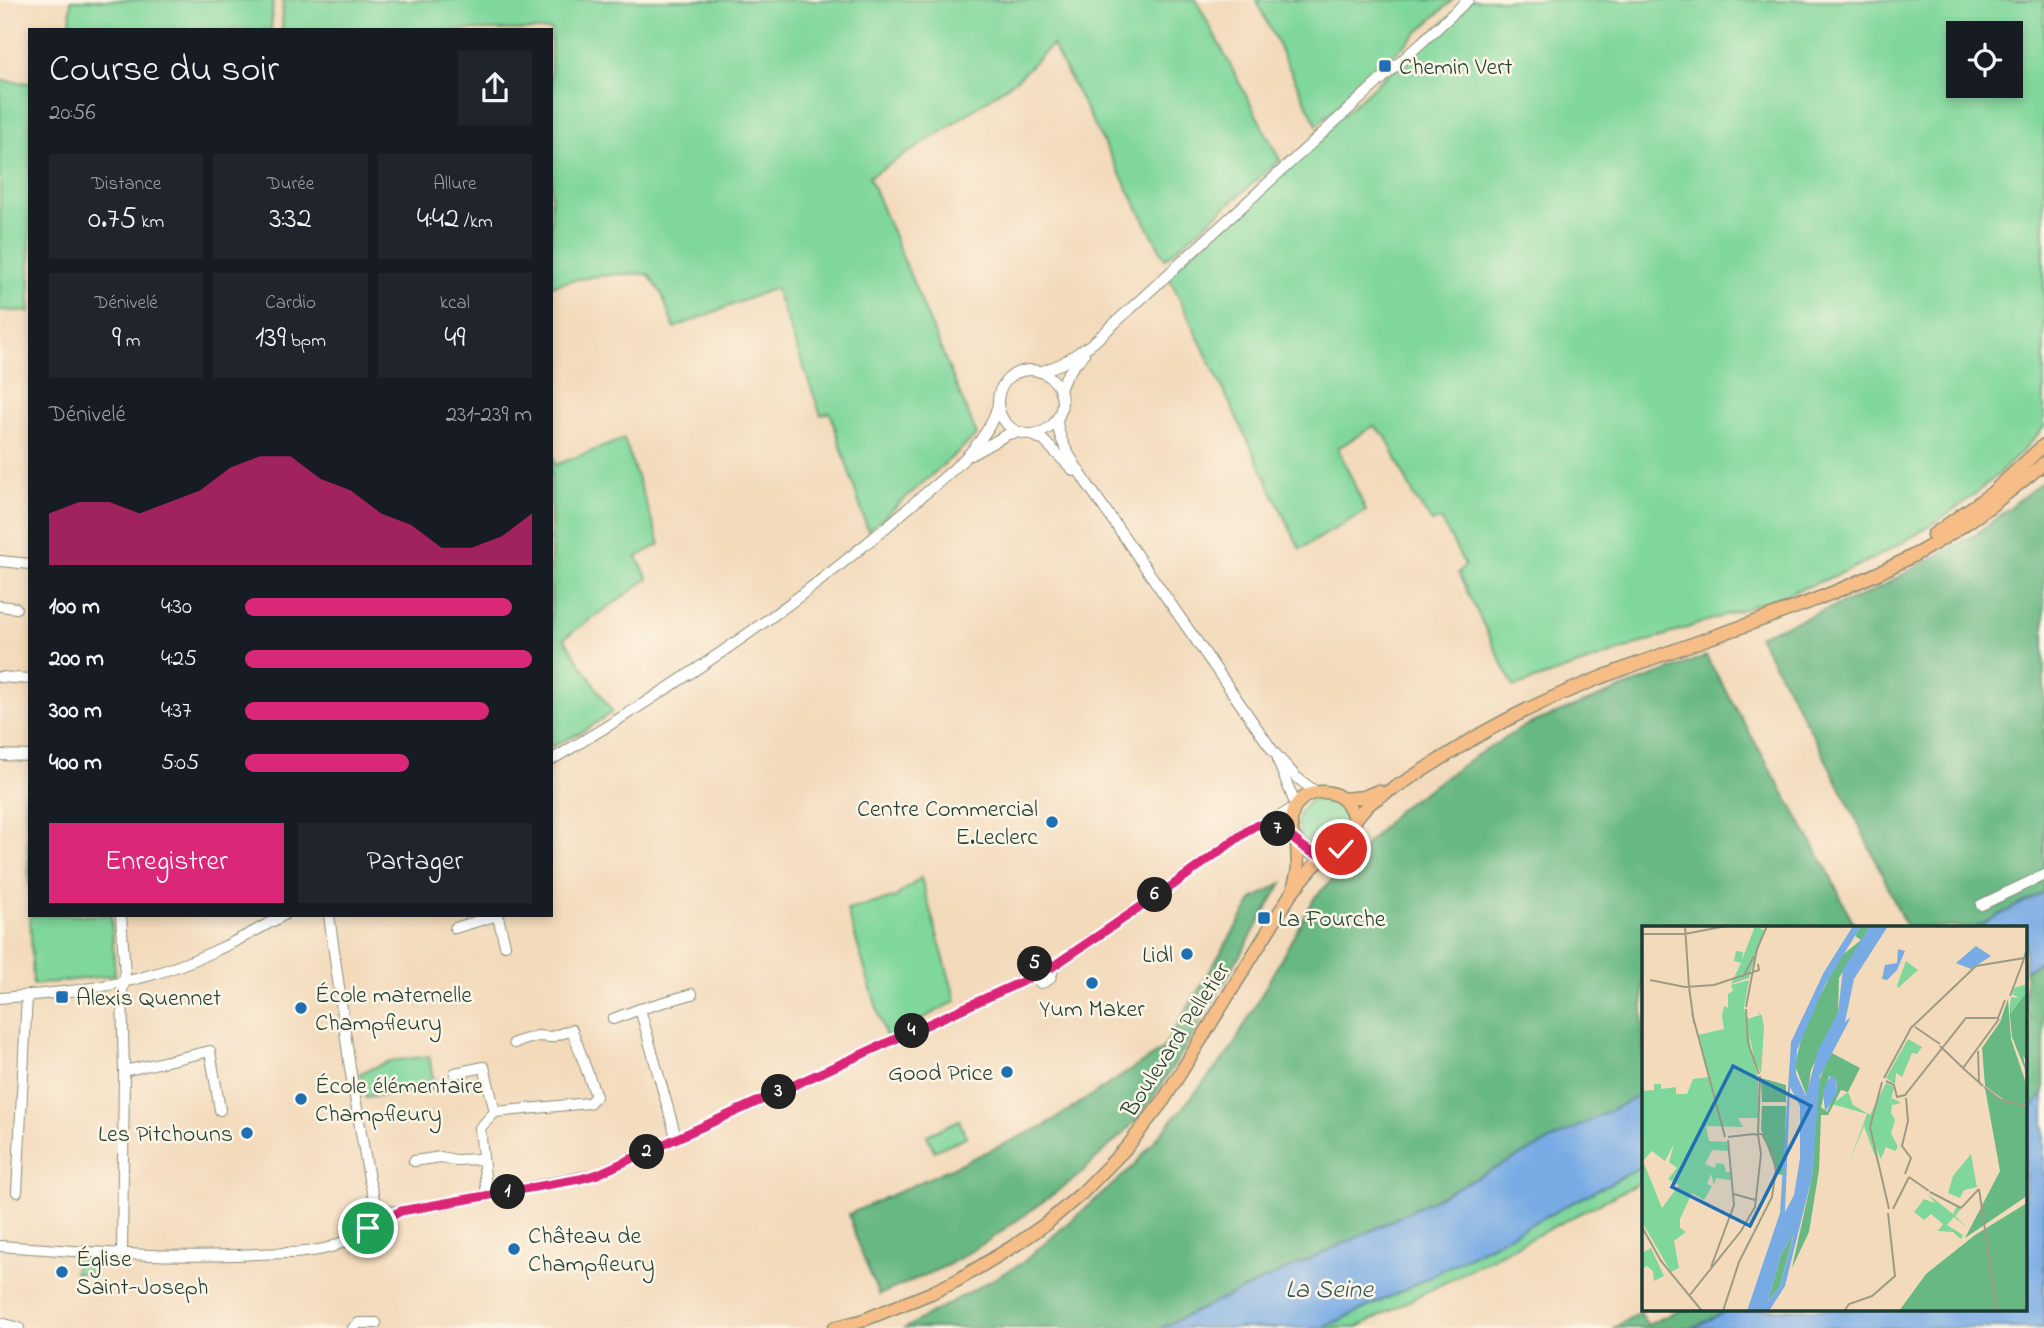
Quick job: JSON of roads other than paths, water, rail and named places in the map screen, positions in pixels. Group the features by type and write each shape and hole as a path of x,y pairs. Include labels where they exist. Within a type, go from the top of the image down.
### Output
{"main road":[{"path":"1343,799 1364,797 1379,790 1471,732 1556,689 1832,585 1897,556 1963,515 2011,477 2044,445"},
{"path":"1354,822 1365,808 1380,797 1475,738 1538,704 1854,583 1907,559 1969,522 2044,464"},
{"path":"1316,792 1329,792 1343,799 1352,811 1354,822 1346,845 1328,854 1311,853 1296,840 1291,821 1296,806 1303,798 1316,792"},
{"name":"Boulevard Pelletier","path":"1292,892 1298,869 1296,840"},
{"name":"Boulevard Pelletier","path":"834,1328 856,1325 931,1293 997,1257 1047,1223 1099,1177 1163,1101 1292,892 1328,854"}],"street":[{"path":"1060,393 1068,373 1093,343 1468,0"},
{"path":"553,759 674,686 803,595 861,550 965,458 990,428 1001,388 1010,377 1023,371 1040,372 1061,364 1093,343"},
{"path":"1040,372 1052,380 1060,393 1062,402 1057,427 1086,482 1273,751 1296,777 1316,792"},
{"path":"998,405 1004,421 1043,440 1086,482"},
{"path":"965,458 1008,435 1043,431 1057,418"},
{"path":"0,561 28,564"},
{"path":"0,606 16,608"},
{"path":"0,677 28,679"},
{"path":"1052,967 1173,885 1250,828 1284,815 1296,806 1273,751"},
{"path":"0,755 28,756"},
{"path":"1259,825 1277,828 1296,840"},
{"path":"1981,905 2044,874"},
{"path":"121,917 125,974 122,1254"},
{"path":"0,998 141,978 208,954 280,917"},
{"path":"329,917 348,1057 377,1217 374,1225"},
{"path":"455,928 494,917"},
{"path":"498,917 505,945"},
{"path":"1037,962 1048,963 1052,967 1053,972 1047,981 1041,983 1032,977 1033,966 1037,962"},
{"path":"374,1199 388,1212 397,1212 589,1177 1032,977"},
{"path":"612,1019 692,994"},
{"path":"17,1192 27,995"},
{"path":"640,1009 676,1138"},
{"path":"486,1196 480,1128 495,1112 589,1103 596,1096 572,1030 551,1037 537,1036 514,1043"},
{"path":"124,1071 210,1051 220,1110"},
{"path":"455,1073 484,1067 495,1112"},
{"path":"414,1161 441,1157 455,1160 483,1159"},
{"path":"0,1246 122,1254 228,1256 297,1252 347,1241 397,1212"},
{"path":"0,1323 19,1328"},
{"path":"352,1328 359,1323 376,1323"}],"water":[{"path":"2044,892 2044,960 2026,969 2026,926 1978,926"},
{"path":"2044,1094 2044,1328 1692,1328 1729,1310 2026,1310 2026,1115"},
{"name":"La Seine","path":"1642,1095 1642,1167 1398,1293 1323,1328 1160,1328 1371,1231"}],"place":[{"name":"Chemin Vert","path":"1385,66"},
{"name":"Centre Commercial E.Leclerc","path":"1052,822"},
{"name":"La Fourche","path":"1264,918"},
{"name":"Lidl","path":"1187,954"},
{"name":"Yum Maker","path":"1092,983"},
{"name":"Alexis Quennet","path":"62,997"},
{"name":"École maternelle Champfleury","path":"301,1008"},
{"name":"Good Price","path":"1007,1072"},
{"name":"École élémentaire Champfleury","path":"301,1099"},
{"name":"Les Pitchouns","path":"247,1133"},
{"name":"Château de Champfleury","path":"514,1249"},
{"name":"Église Saint-Joseph","path":"62,1272"}]}
